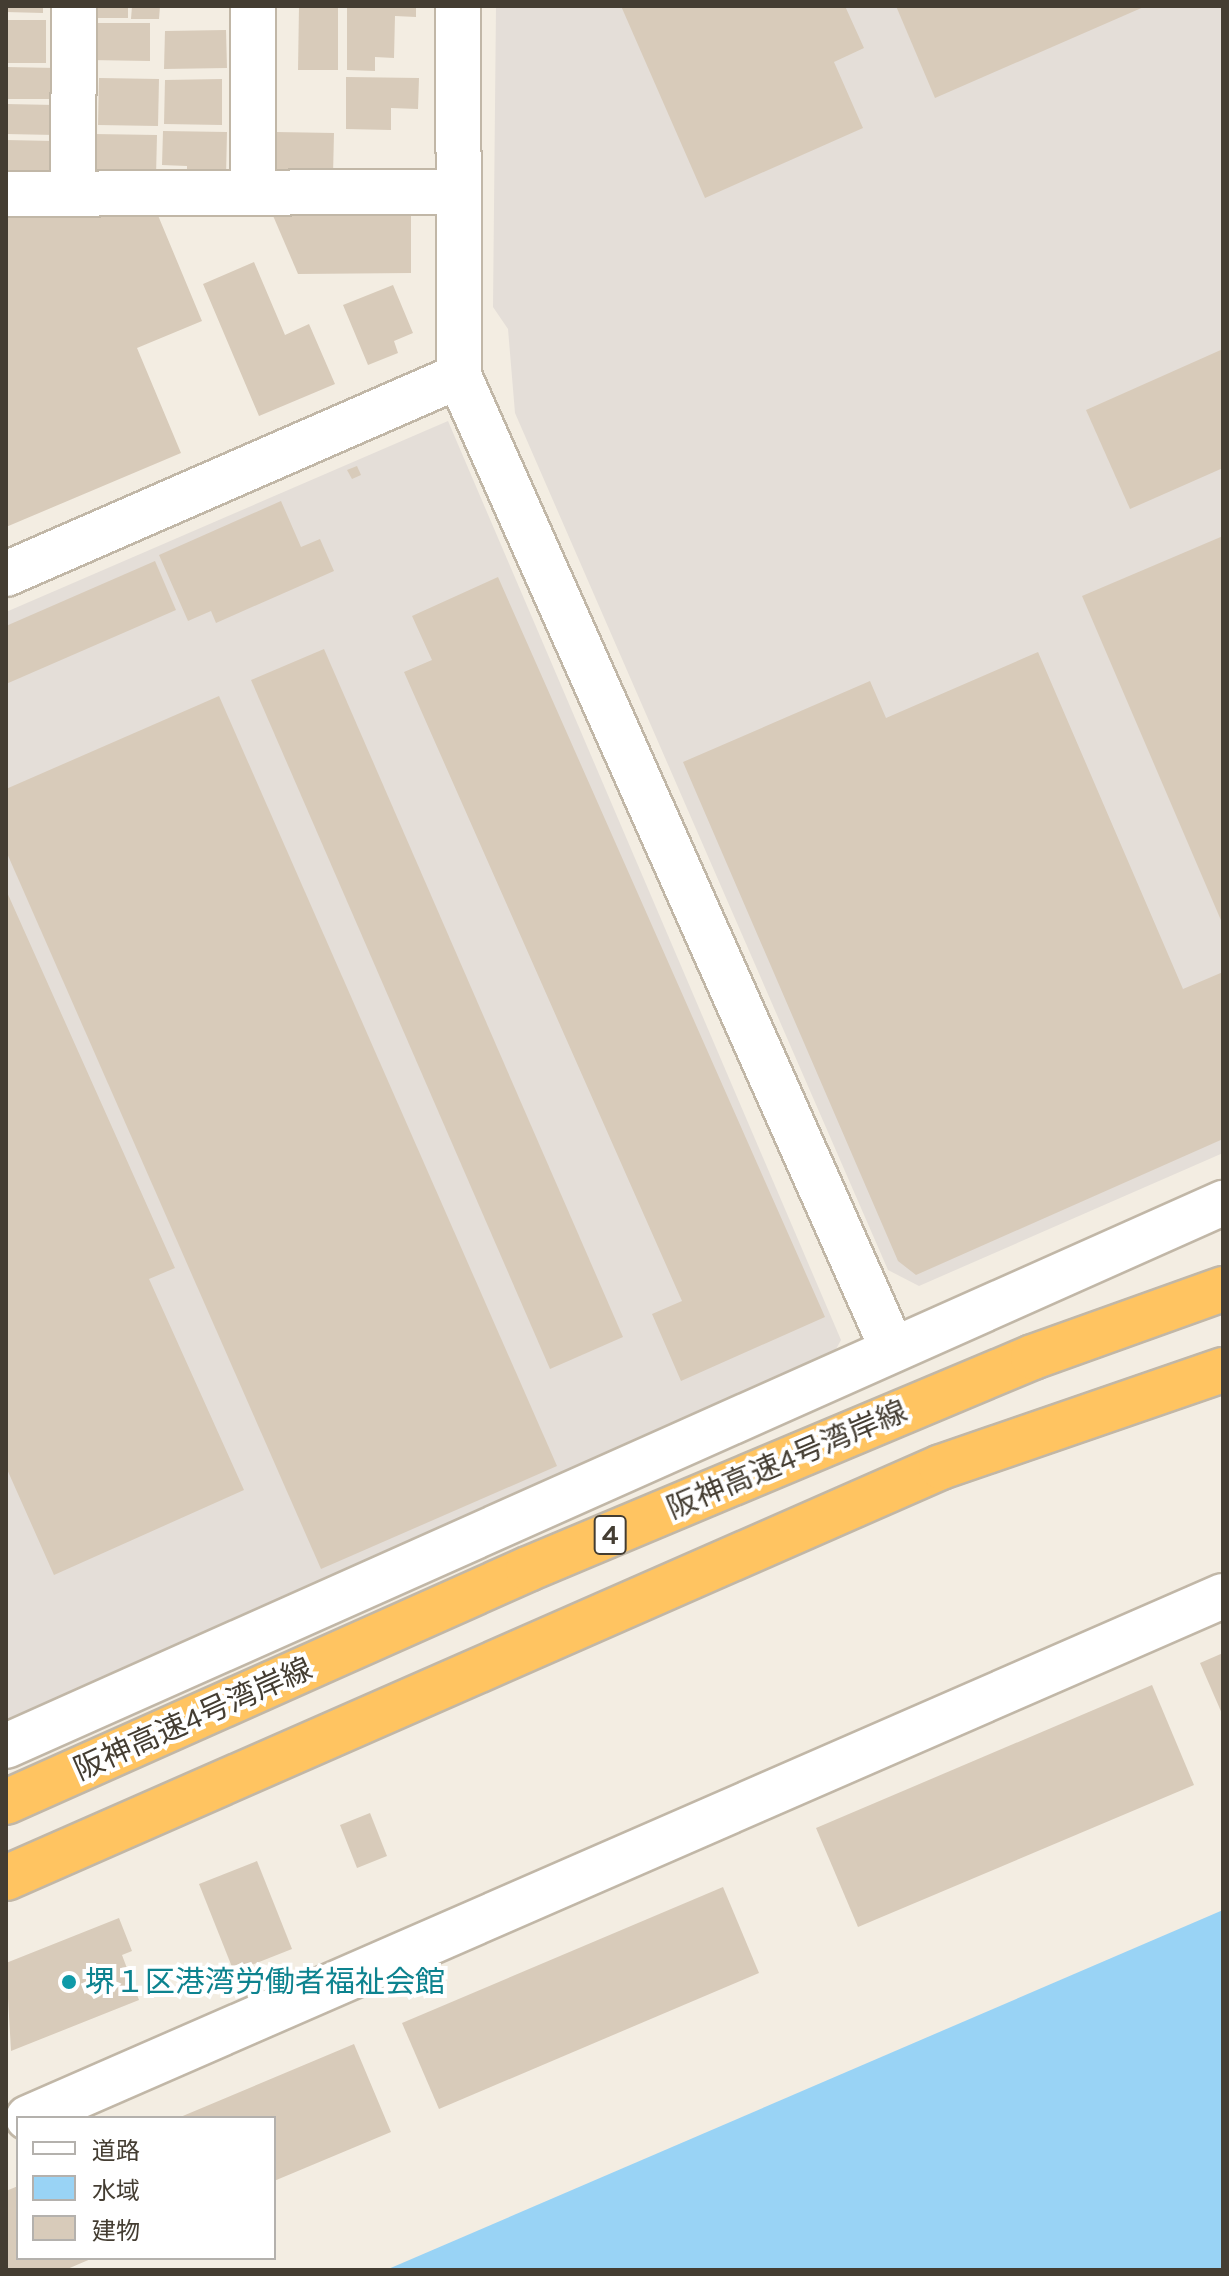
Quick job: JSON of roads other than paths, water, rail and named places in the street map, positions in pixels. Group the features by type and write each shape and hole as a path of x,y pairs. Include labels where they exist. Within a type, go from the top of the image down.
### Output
{"highway":[{"name":"阪神高速4号湾岸線","path":"6,1802 528,1569 1033,1357 1223,1289"},
{"name":"4","path":"6,1878 941,1467 1223,1370"}],"street":[{"path":"73,194 74,6"},
{"path":"253,6 253,193"},
{"path":"458,6 459,376 891,1346"},
{"path":"6,194 459,192"},
{"path":"6,574 459,376"},
{"path":"6,1746 851,1373 891,1346 1223,1203"},
{"path":"33,2116 1223,1596"}],"water":[{"path":"1223,1910 1223,2270 386,2270"}],"place":[{"name":"堺１区港湾労働者福祉会館","path":"69,1982"}]}
